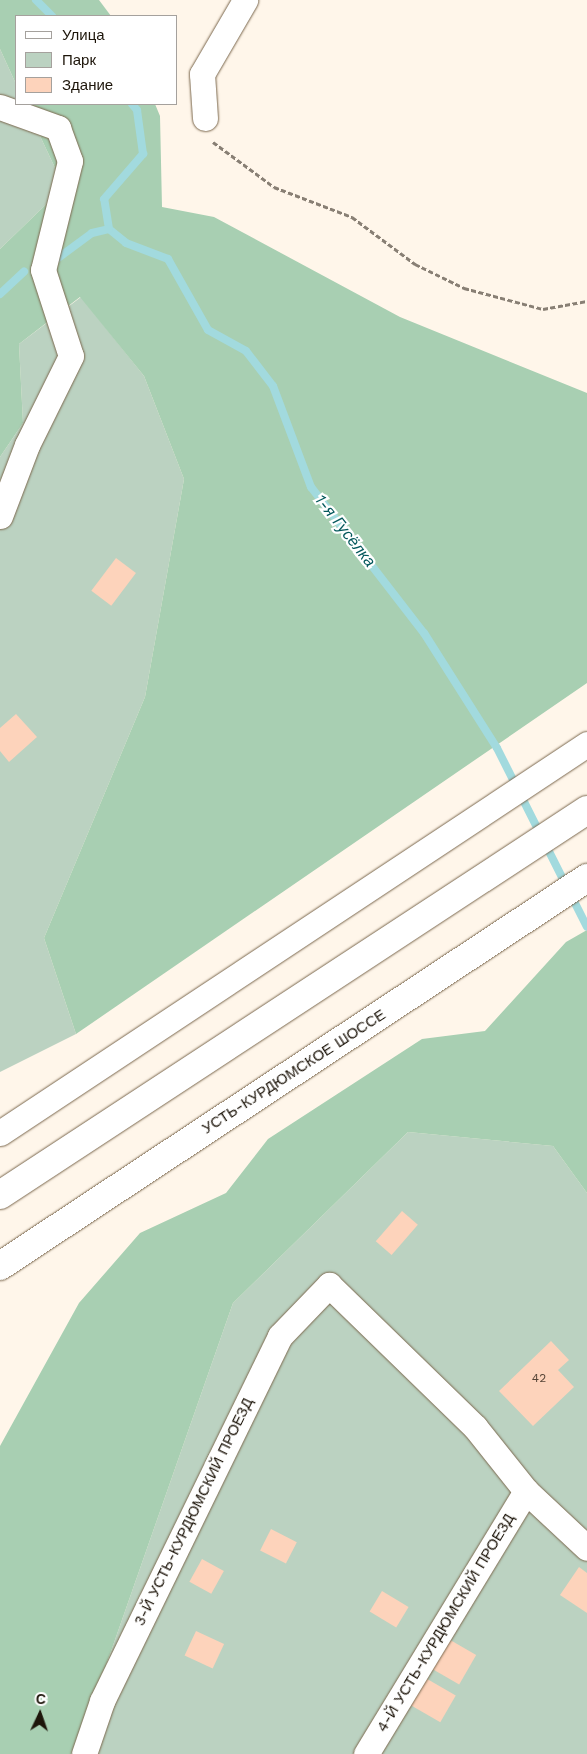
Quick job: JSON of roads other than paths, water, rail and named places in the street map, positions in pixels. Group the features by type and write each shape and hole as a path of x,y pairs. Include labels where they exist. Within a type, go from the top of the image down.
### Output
{"main road":[{"path":"0,1195 587,810"},
{"name":"УСТЬ-КУРДЮМСКОЕ ШОССЕ","path":"0,1266 587,878"}],"street":[{"path":"205,118 202,74 245,0"},
{"path":"0,107 58,128 70,161 43,270 71,356 27,446 0,516"},
{"path":"0,1133 473,822 579,749"},
{"name":"3-Й УСТЬ-КУРДЮМСКИЙ ПРОЕЗД","path":"84,1754 102,1701 280,1336 329,1285 476,1427 526,1491"},
{"path":"526,1491 587,1548"},
{"name":"4-Й УСТЬ-КУРДЮМСКИЙ ПРОЕЗД","path":"366,1754 526,1491"}],"waterway":[{"path":"36,0 51,15"},
{"path":"109,229 104,199 143,154 137,110 133,105"},
{"name":"1-я Гусёлка","path":"109,229 126,243 168,259 208,330 246,351 273,386 311,487 424,633 497,748 587,927"},
{"name":"1-я Гусёлка","path":"54,261 92,233 109,229"},
{"name":"1-я Гусёлка","path":"0,294 24,272"}]}
